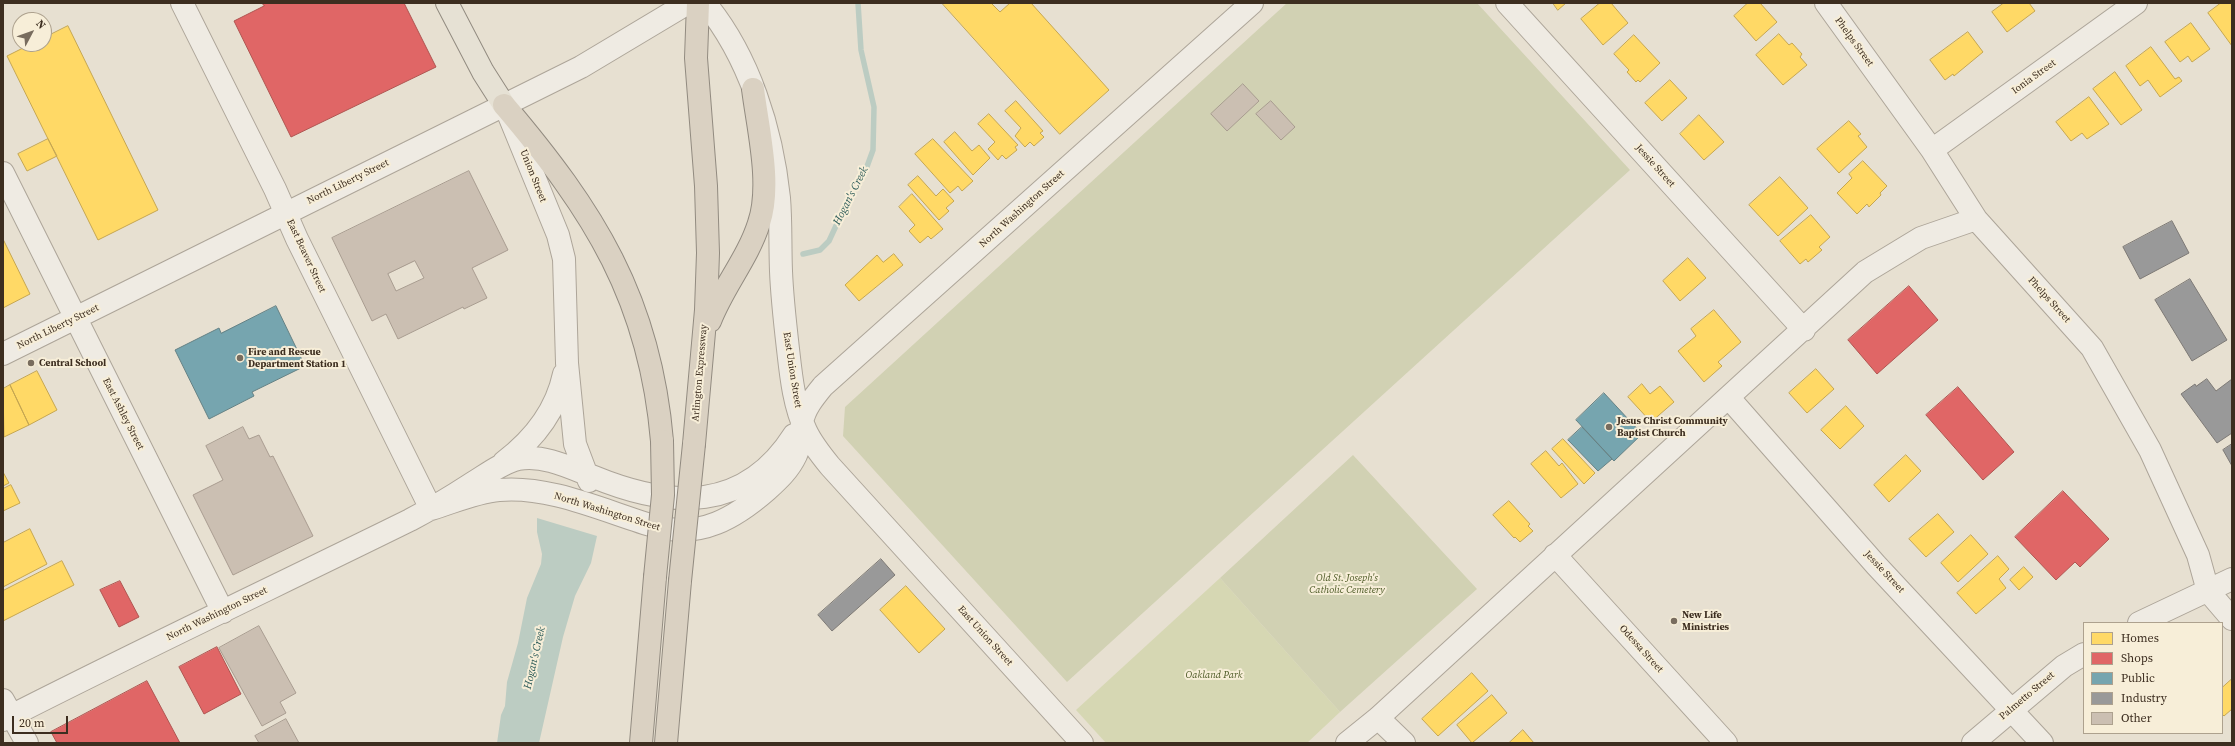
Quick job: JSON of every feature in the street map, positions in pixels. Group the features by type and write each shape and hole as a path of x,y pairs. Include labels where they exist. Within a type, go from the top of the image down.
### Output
{"highway":[{"name":"Arlington Expressway","path":"666,743 708,283 708,220 696,58 698,3"},
{"path":"704,340 712,314 753,238 761,215 763,171 753,89"},
{"path":"504,105 576,196 611,254 631,301 647,348 657,398 662,441 664,482 640,743"}],"main road":[{"name":"Union Street","path":"447,3 483,72 504,105"}],"street":[{"name":"East Beaver Street","path":"182,3 286,212 300,246 432,509"},
{"name":"North Liberty Street","path":"3,354 286,212 597,59 688,3"},
{"name":"East Union Street","path":"705,3 731,41 753,89 766,129 775,166 779,205 782,286 794,394 802,422 816,450 1082,743"},
{"name":"North Washington Street","path":"6,712 223,612 432,509 496,468 515,460 527,458 552,461 605,481 659,496 690,499 714,496 736,489 761,474 783,451 802,422 809,404 823,386 1252,3"},
{"name":"Jessie Street","path":"1507,3 1804,330"},
{"name":"Phelps Street","path":"1826,3 1932,150 1976,219 2092,348 2150,450 2198,555 2208,591 2232,619"},
{"name":"Ionia Street","path":"1932,150 2136,3"},
{"name":"Union Street","path":"504,105 558,235 563,254 566,274 567,363 575,444 584,473 599,497 617,514"},
{"name":"East Ashley Street","path":"3,173 59,281 223,612"},
{"path":"1347,743 1378,718 1555,555 1804,330 1865,272 1921,238 1976,219"},
{"name":"Union Street","path":"496,468 528,442 544,423 558,397 567,363"},
{"name":"Jessie Street","path":"1729,398 1876,565 2042,743"},
{"name":"North Washington Street","path":"432,509 481,493 519,490 548,494 673,530 710,526 735,516 754,502 788,468 799,448 802,422"},
{"name":"Odessa Street","path":"1555,555 1726,743"},
{"path":"2141,622 2208,591 2232,578"},
{"name":"Palmetto Street","path":"1973,743 2011,709 2064,666 2083,655"},
{"path":"6,712 26,743"},
{"path":"1378,718 1404,743"}],"green space":[{"path":"1287,3 1477,3 1630,170 1067,682 843,436 845,407"},
{"name":"Old St. Joseph's Catholic Cemetery","path":"1353,455 1477,589 1340,712 1220,578"},
{"name":"Oakland Park","path":"1220,578 1340,712 1307,743 1106,743 1076,710"}],"water":[{"path":"537,518 597,536 591,563 575,596 563,637 539,743 497,743 501,715 505,706 507,682 518,643 527,598 541,564 542,554 537,532"}],"building: Homes":[{"path":"942,3 991,3 1000,12 1010,3 1031,3 1109,90 1060,134"},
{"path":"1553,3 1566,3 1558,10"},
{"path":"1600,3 1611,3 1628,23 1603,45 1581,19"},
{"path":"1748,3 1760,3 1777,22 1756,41 1734,16"},
{"path":"2004,3 2029,3 2035,11 2007,32 1992,12"},
{"path":"2221,3 2232,3 2232,46 2208,13"},
{"path":"2191,23 2210,49 2192,62 2188,56 2180,62 2165,42"},
{"path":"68,26 158,210 98,240 7,56 15,52 52,52 52,34"},
{"path":"1968,32 1983,52 1954,76 1953,74 1945,80 1930,60"},
{"path":"1779,34 1789,45 1792,43 1802,54 1800,57 1807,65 1783,85 1756,55"},
{"path":"1634,35 1660,63 1640,82 1638,80 1636,82 1627,72 1629,70 1614,54"},
{"path":"2151,47 2175,79 2179,77 2182,81 2160,97 2148,80 2140,86 2126,66"},
{"path":"2115,72 2142,110 2121,125 2093,89"},
{"path":"1670,80 1687,98 1662,121 1645,103"},
{"path":"2089,97 2109,124 2087,139 2082,133 2071,141 2056,122"},
{"path":"1016,101 1043,131 1040,133 1044,137 1034,146 1030,142 1025,147 1015,136 1021,128 1005,111"},
{"path":"989,114 1018,145 1015,147 1017,150 1006,159 1002,155 998,160 988,149 995,142 978,124"},
{"path":"1699,115 1724,142 1704,160 1680,134"},
{"path":"1849,121 1861,134 1858,136 1867,147 1839,173 1817,149"},
{"path":"955,132 972,151 979,145 990,158 973,175 944,142"},
{"path":"48,139 57,156 27,171 18,154"},
{"path":"933,139 973,181 962,191 958,186 950,193 915,154"},
{"path":"1863,161 1887,186 1880,193 1881,195 1869,207 1867,204 1857,214 1837,193 1852,178 1849,174"},
{"path":"918,176 936,196 943,189 954,201 946,208 949,211 939,220 908,185"},
{"path":"1780,177 1808,208 1778,236 1749,205"},
{"path":"912,194 943,229 931,239 928,236 920,243 909,231 915,225 899,207"},
{"path":"1811,215 1830,237 1819,247 1822,250 1808,262 1806,259 1800,264 1780,241"},
{"path":"3,239 30,294 3,308"},
{"path":"894,254 903,265 859,301 845,285 877,255 883,262"},
{"path":"1688,258 1706,278 1680,301 1663,281"},
{"path":"1714,310 1741,342 1718,362 1722,366 1704,382 1678,351 1696,336 1691,329"},
{"path":"1816,369 1834,389 1807,413 1789,393"},
{"path":"37,371 57,410 29,425 10,385"},
{"path":"1642,384 1650,394 1660,386 1674,402 1651,422 1628,397"},
{"path":"10,385 29,425 4,437 3,389"},
{"path":"1846,406 1864,426 1840,449 1821,430"},
{"path":"1563,439 1595,473 1584,484 1552,449"},
{"path":"1546,451 1559,466 1562,463 1578,484 1561,498 1531,464"},
{"path":"1906,455 1921,471 1889,502 1874,485"},
{"path":"3,472 9,483 3,486"},
{"path":"11,485 20,503 3,511 3,489"},
{"path":"1509,501 1530,524 1528,526 1533,531 1520,542 1515,537 1514,538 1493,515"},
{"path":"1938,514 1954,532 1926,557 1909,539"},
{"path":"30,529 47,564 3,587 3,543"},
{"path":"1971,535 1988,554 1958,582 1941,563"},
{"path":"1998,556 2009,569 1999,579 2006,588 1976,614 1957,593"},
{"path":"62,561 74,585 3,621 3,591"},
{"path":"2024,567 2033,577 2019,590 2010,580"},
{"path":"906,586 945,629 919,653 880,610"},
{"path":"1472,673 1488,691 1438,736 1422,719"},
{"path":"2232,679 2232,709 2224,716 2223,715 2223,687"},
{"path":"1492,695 1507,713 1472,743 1457,725"},
{"path":"1523,730 1534,743 1509,743"}],"building: Shops":[{"path":"262,3 404,3 436,67 291,137 234,21 264,6"},
{"path":"1909,286 1938,320 1877,374 1848,340"},
{"path":"1958,387 2014,452 1983,480 1926,415"},
{"path":"2063,491 2109,539 2080,567 2075,562 2056,580 2015,537"},
{"path":"120,581 139,617 119,627 100,590"},
{"path":"217,647 241,694 204,714 179,667"},
{"path":"147,681 180,743 57,743 51,732"}],"building: Public":[{"name":"Fire and Rescue Department Station 1","path":"276,306 305,366 252,392 254,396 209,419 175,350 219,328 221,333"},
{"name":"Jesus Christ Community Baptist Church","path":"1604,393 1642,434 1614,461 1576,420"},
{"path":"1582,427 1612,459 1598,471 1568,440"}],"building: Industry":[{"path":"2172,221 2189,253 2140,279 2123,247"},
{"path":"2190,279 2227,340 2192,361 2155,300"},
{"path":"2207,379 2216,391 2232,379 2232,433 2217,443 2181,394 2195,384 2196,386"},
{"path":"2232,444 2232,466 2223,450"},
{"path":"881,559 895,575 832,631 818,615"}],"building: Other":[{"path":"1243,84 1259,101 1227,131 1211,114"},
{"path":"1271,101 1295,127 1281,140 1256,114"},
{"path":"469,171 508,250 472,268 487,298 464,309 463,307 398,339 386,314 372,321 332,238","holes":["415,261 424,278 396,291 388,274"]},
{"path":"243,427 249,439 259,435 270,457 273,456 313,536 233,575 193,495 223,480 206,446"},
{"path":"259,626 296,693 280,702 286,713 262,726 219,648"},
{"path":"286,719 299,743 259,743 255,736"}],"waterway":[{"name":"Hogan's Creek","path":"803,254 820,250 829,241 847,202 865,172 873,150 874,107 861,50 858,3"}],"place":[{"name":"Fire and Rescue Department Station 1","path":"240,358"},
{"name":"Central School","path":"31,363"},
{"name":"Jesus Christ Community Baptist Church","path":"1609,427"},
{"name":"New Life Ministries","path":"1674,621"}]}
